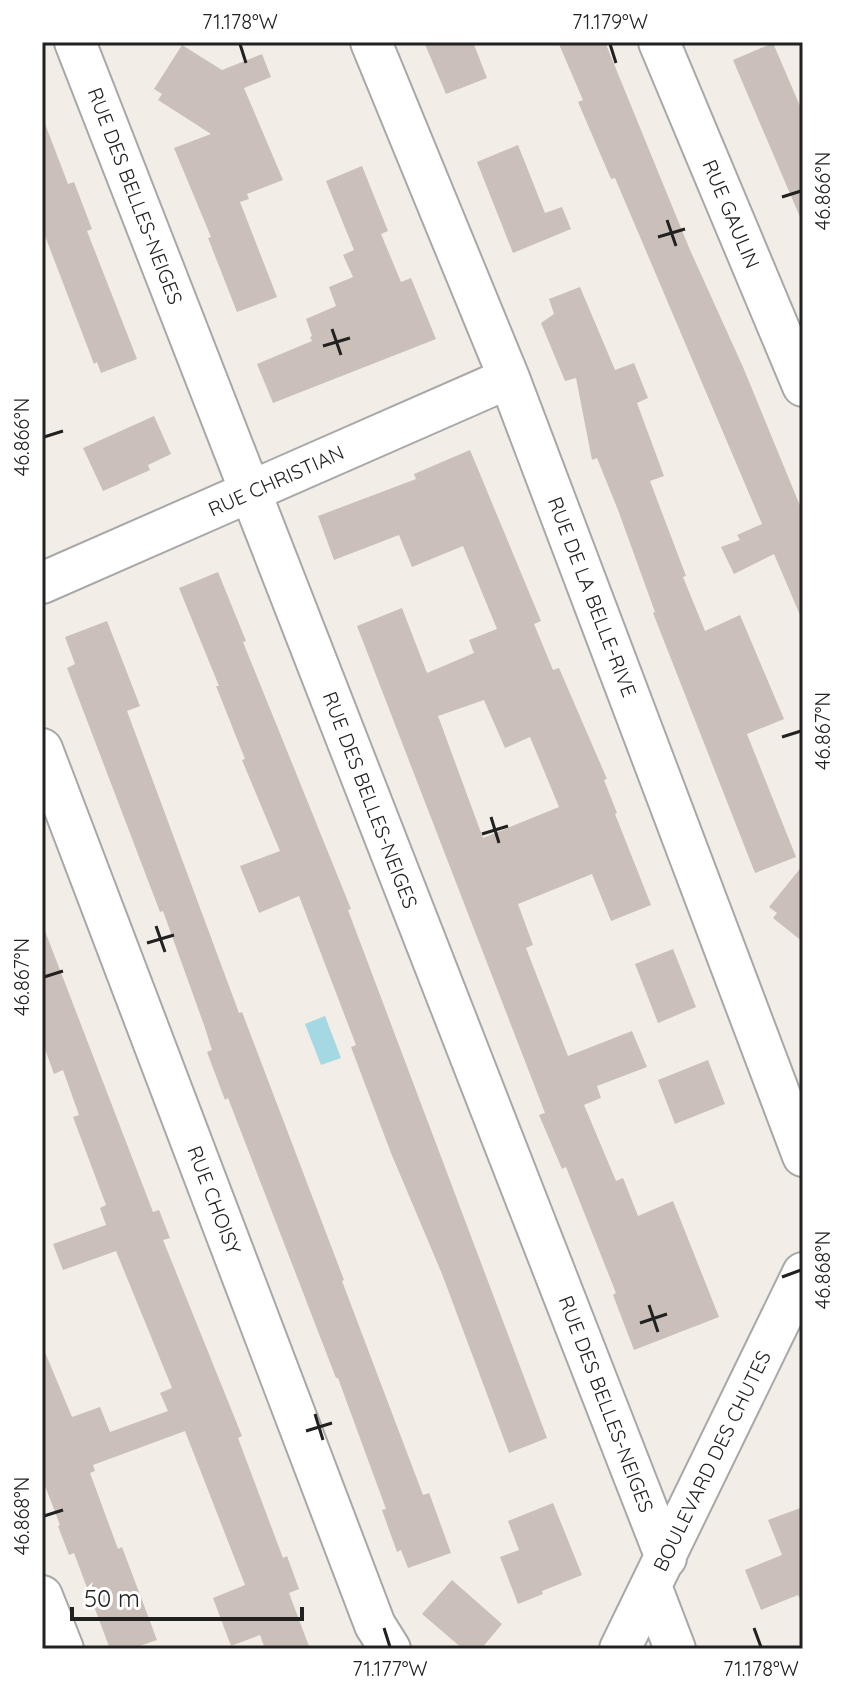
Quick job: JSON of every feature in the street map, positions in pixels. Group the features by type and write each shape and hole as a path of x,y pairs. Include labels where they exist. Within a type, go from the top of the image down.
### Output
{"street":[{"name":"RUE DES BELLES-NEIGES","path":"75,42 250,493 659,1572 675,1649"},
{"name":"RUE DE LA BELLE-RIVE","path":"371,42 509,378 803,1156"},
{"name":"RUE GAULIN","path":"659,42 803,386"},
{"name":"RUE CHRISTIAN","path":"42,583 509,378"},
{"name":"RUE CHOISY","path":"42,749 375,1625 390,1649"},
{"name":"BOULEVARD DES CHUTES","path":"620,1649 803,1273"},
{"path":"42,1596 63,1649"}],"water":[{"path":"325,1016 341,1058 321,1065 305,1024"}],"building":[{"path":"424,42 473,42 487,78 446,94"},
{"path":"558,42 605,42 690,250 743,367 803,513 803,622 774,554 734,574 721,547 740,540 737,535 762,524 615,178 611,179 578,102 583,100"},
{"path":"773,43 803,113 803,224 733,60"},
{"path":"182,45 222,70 262,54 271,77 244,88 283,180 247,194 249,199 240,202 277,297 237,312 208,238 211,237 174,148 211,134 158,100 162,94 154,89"},
{"path":"44,121 68,184 74,182 92,229 87,231 137,359 101,373 97,362 94,364 42,228"},
{"path":"518,145 545,213 562,207 571,229 513,253 477,162"},
{"path":"362,166 388,231 381,234 401,282 411,278 436,339 273,403 257,364 312,341 306,319 336,306 329,287 353,277 343,255 354,250 326,181"},
{"path":"580,287 615,370 634,363 648,398 637,403 664,476 650,481 705,631 740,615 784,719 747,734 796,857 755,873 653,613 618,510 597,458 592,460 576,378 565,381 541,323 554,314 549,299"},
{"path":"154,416 171,454 148,465 150,470 103,491 83,448"},
{"path":"470,450 541,621 534,624 553,670 559,668 607,779 604,780 615,814 651,905 611,921 592,874 518,904 533,945 526,948 568,1056 632,1031 647,1067 597,1086 601,1098 584,1105 616,1181 623,1178 638,1216 673,1201 719,1317 634,1350 613,1295 616,1293 566,1167 562,1169 539,1115 545,1113 357,626 402,608 427,673 474,653 469,640 497,629 463,546 412,567 399,535 334,560 318,516 416,479 414,474","holes":["484,700 505,748 530,737 559,807 483,838 438,716"]},
{"path":"218,572 246,641 243,642 351,909 348,910 547,1438 509,1453 442,1274 351,1047 356,1045 299,896 259,913 240,866 280,851 242,760 245,759 216,686 219,686 179,588"},
{"path":"107,621 140,706 127,711 423,1495 429,1493 451,1553 408,1568 401,1550 397,1552 382,1510 386,1509 338,1378 228,1098 225,1100 207,1052 212,1050 204,1025 163,911 160,912 67,668 75,664 65,637"},
{"path":"803,865 803,942 773,918 777,913 769,907"},
{"path":"42,931 45,931 153,1212 159,1210 170,1238 163,1240 242,1436 238,1438 283,1558 287,1556 299,1589 289,1593 310,1649 265,1649 260,1635 231,1646 213,1598 245,1585 185,1431 93,1465 95,1471 90,1473 157,1640 131,1649 110,1649 74,1553 69,1555 58,1526 42,1478 42,1345 72,1417 100,1407 110,1432 168,1411 160,1393 172,1388 116,1251 63,1270 53,1244 106,1225 100,1208 106,1205 73,1117 79,1115 63,1070 54,1074 42,1041"},
{"path":"673,949 696,1007 658,1023 635,964"},
{"path":"708,1060 725,1104 675,1124 658,1080"},
{"path":"553,1503 582,1575 518,1604 500,1557 519,1550 508,1521"},
{"path":"803,1507 803,1604 798,1595 761,1610 745,1570 782,1555 768,1520"},
{"path":"452,1580 502,1624 481,1649 463,1649 422,1614"}]}
